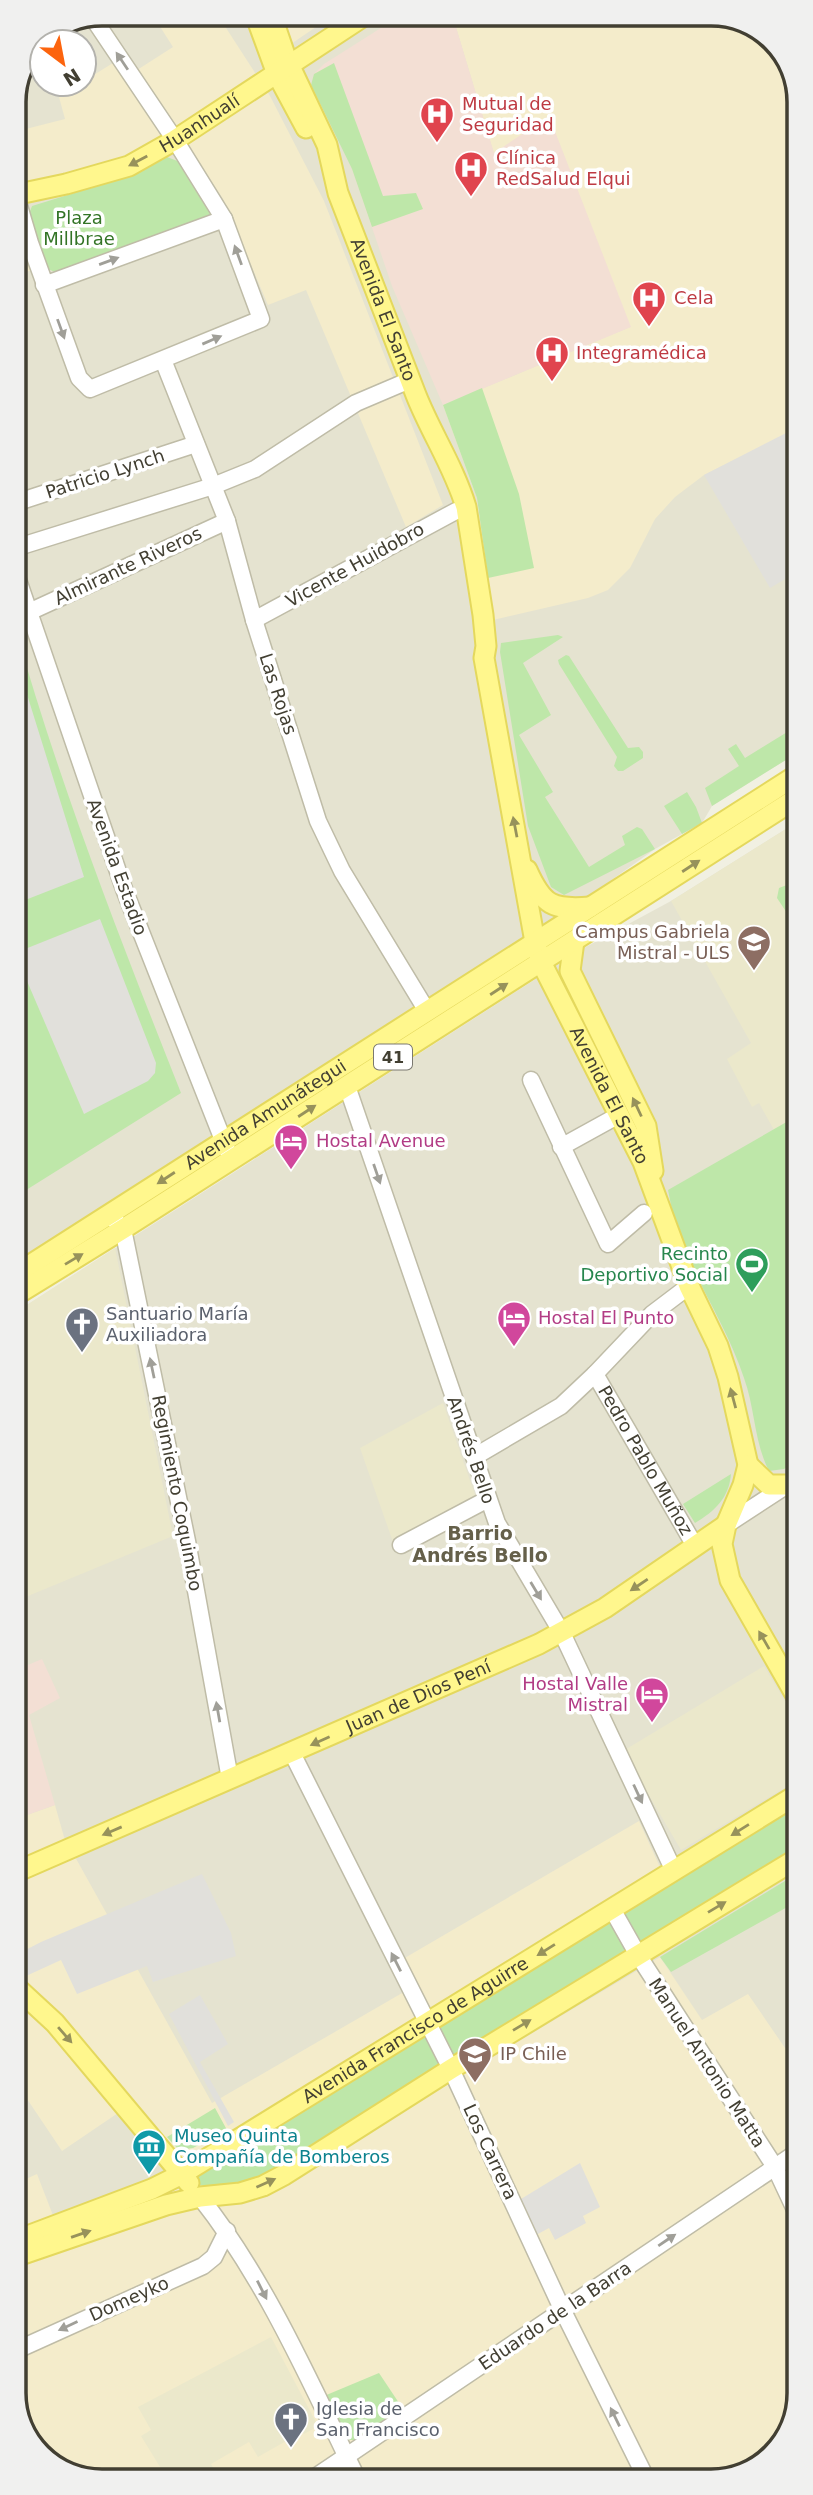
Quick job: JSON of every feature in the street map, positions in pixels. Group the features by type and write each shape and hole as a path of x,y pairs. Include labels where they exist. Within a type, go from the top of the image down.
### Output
{"main road":[{"name":"Avenida El Santo","path":"260,26 327,145 338,193 428,425 446,455 466,507 483,614 486,646 484,657"},
{"name":"Avenida El Santo","path":"274,26 284,70"},
{"name":"Huanhualí","path":"26,191 66,184 129,166 175,140 350,26"},
{"name":"Avenida El Santo","path":"428,425 429,442 456,511 478,647 484,657 522,857 535,942 541,962 643,1162 689,1286 718,1346 740,1423 748,1465 743,1485 726,1525"},
{"name":"Avenida Amunátegui","path":"26,1268 787,781"},
{"name":"Avenida Amunátegui","path":"26,1289 787,804"},
{"path":"522,857 536,889 545,900 566,909 591,906"},
{"path":"574,941 570,971 646,1126 656,1196"},
{"path":"748,1465 769,1485 787,1483"},
{"path":"726,1525 722,1544 730,1580"},
{"name":"Juan de Dios Pení","path":"26,1868 562,1633 605,1608 726,1525"},
{"path":"695,1546 714,1561 730,1580 787,1680"},
{"name":"Avenida Francisco de Aguirre","path":"26,2237 152,2189 182,2174 787,1801"},
{"path":"26,2253 166,2205 200,2197 240,2193 263,2186 451,2068 787,1865"},
{"path":"26,1997 64,2033 200,2197"}],"street":[{"path":"26,228 79,378 90,389 261,319 224,219 99,26"},
{"path":"44,285 224,219"},
{"name":"Las Rojas","path":"163,360 227,521 254,620 318,821 342,871 427,1011"},
{"path":"26,545 213,486 255,469 356,403 410,380"},
{"name":"Patricio Lynch","path":"26,499 196,444"},
{"name":"Vicente Huidobro","path":"254,620 456,511"},
{"name":"Almirante Riveros","path":"29,612 227,521"},
{"name":"Avenida Estadio","path":"26,603 124,889 232,1159"},
{"path":"531,1080 608,1244 644,1213"},
{"name":"Andrés Bello","path":"347,1086 497,1523 562,1633 674,1871"},
{"path":"561,1147 619,1115"},
{"path":"109,1214 123,1229"},
{"name":"Regimiento Coquimbo","path":"123,1229 187,1541 230,1779"},
{"path":"474,1457 561,1406 652,1314 689,1286"},
{"name":"Pedro Pablo Muñoz","path":"595,1374 695,1546"},
{"name":"Juan de Dios Pení","path":"726,1525 787,1485"},
{"path":"401,1545 488,1499"},
{"name":"Los Carrera","path":"292,1753 451,2068 563,2311 641,2469"},
{"name":"Manuel Antonio Matta","path":"612,1909 638,1955 775,2167 787,2192"},
{"name":"Eduardo de la Barra","path":"327,2469 787,2159"},
{"path":"200,2197 227,2231 253,2272 352,2469"},
{"name":"Domeyko","path":"26,2346 203,2266 214,2257 227,2231"}],"shaded area":[{"path":"160,26 225,26 270,96 324,201 443,505 406,527 306,290 268,305 223,199 176,128 122,164 26,185 26,129 65,119 59,98 98,98 98,72 113,63 123,79 173,47"},
{"path":"285,26 317,26 291,44"},
{"name":"Clínica RedSalud Elqui","path":"384,26 456,26 494,153 549,116 631,327 443,405 392,286 352,169 311,85 314,74 324,64"},
{"path":"456,26 716,26 735,30 757,42 774,60 784,83 787,102 787,434 704,475 675,497 655,519 630,568 608,590 588,598 493,620 477,498 443,405 630,327 549,117 494,154"},
{"path":"716,26 749,36 774,60 784,83 787,102 787,759 712,806 702,823 655,849 585,899 26,1259 26,102 28,87 28,98 98,98 98,28 87,28"},
{"path":"26,248 33,270 26,272"},
{"path":"787,433 787,578 770,588 704,475"},
{"path":"26,691 84,877 26,900"},
{"path":"787,828 787,2393 783,2417 771,2439 753,2456 730,2466 711,2469 97,2469 73,2463 52,2450 36,2431 26,2393 26,1306 584,948 671,901"},
{"name":"Campus Gabriela Mistral - ULS","path":"787,828 787,1122 774,1130 759,1103 752,1107 727,1059 751,1043 671,901"},
{"path":"100,919 156,1063 155,1073 148,1081 84,1114 26,979 26,949"},
{"path":"115,1248 173,1536 26,1597 26,1306"},
{"path":"443,1403 476,1498 393,1542 360,1448"},
{"path":"42,1659 60,1698 29,1715 55,1805 26,1815 26,1666"},
{"path":"764,1666 787,1705 787,1787 681,1850 623,1751"},
{"path":"55,1805 64,1837 212,2103 416,1985 403,1959 639,1821 664,1876 177,2165 207,2202 285,2180 660,1957 702,2020 748,1994 785,2048 787,2047 787,2393 783,2417 771,2439 744,2461 711,2469 97,2469 73,2463 52,2450 36,2431 26,2393 26,2179 37,2174 54,2218 167,2173 118,2113 62,2151 26,2097 26,1815"},
{"path":"202,1874 231,1933 236,1956 153,1982 147,1966 77,1994 61,1960 26,1976 26,1950"},
{"path":"200,1995 228,2044 200,2062 234,2122 228,2126 169,2014"},
{"path":"580,2163 600,2207 583,2216 586,2223 555,2240 549,2228 536,2235 521,2199"},
{"path":"271,2337 318,2426 258,2457 249,2442 211,2464 214,2469 161,2469 141,2436 151,2430 138,2407"}],"green space":[{"path":"334,63 383,196 416,193 423,209 372,227 352,169 311,85 314,74"},
{"name":"Plaza Millbrae","path":"167,157 180,162 209,207 210,216 57,273 48,269 29,214 32,206 136,174"},
{"path":"482,388 519,494 534,568 488,578 477,498 443,405"},
{"path":"558,635 563,637 523,663 551,715 519,735 553,792 545,797 589,867 625,845 622,836 637,827 642,829 655,849 564,895 551,887 528,826 500,652 501,643"},
{"path":"566,655 628,748 639,747 643,752 643,758 623,771 618,771 614,766 617,757 559,664 558,660"},
{"path":"26,663 71,804 181,1093 26,1190"},
{"path":"787,732 787,759 712,806 705,788 739,766 728,749 736,744 745,758"},
{"path":"687,792 702,823 682,834 664,806"},
{"path":"787,885 787,913 777,898 779,888"},
{"name":"Recinto Deportivo Social","path":"787,1122 787,1467 784,1469 769,1471 764,1460 744,1378 731,1344 680,1240 668,1190"},
{"path":"731,1474 730,1483 720,1503 695,1523 683,1504"},
{"path":"787,1811 787,1859 264,2175 215,2186 198,2185 189,2175"},
{"path":"787,1880 787,1907 671,1972 660,1957"},
{"path":"215,2108 227,2130 193,2148 179,2150 167,2137"},
{"path":"379,2373 403,2409 364,2440 348,2440 324,2396"}],"place":[{"name":"Mutual de Seguridad","path":"437,144"},
{"name":"Clínica RedSalud Elqui","path":"471,198"},
{"name":"Cela","path":"649,328"},
{"name":"Integramédica","path":"552,383"},
{"name":"Campus Gabriela Mistral - ULS","path":"754,972"},
{"name":"Hostal Avenue","path":"291,1171"},
{"name":"Recinto Deportivo Social","path":"752,1294"},
{"name":"Hostal El Punto","path":"514,1348"},
{"name":"Santuario María Auxiliadora","path":"82,1354"},
{"name":"Hostal Valle Mistral","path":"652,1724"},
{"name":"IP Chile","path":"475,2084"},
{"name":"Museo Quinta Compañía de Bomberos","path":"149,2176"},
{"name":"Iglesia de San Francisco","path":"291,2449"}],"district":[{"name":"Barrio Andrés Bello","path":"480,1544"}]}
